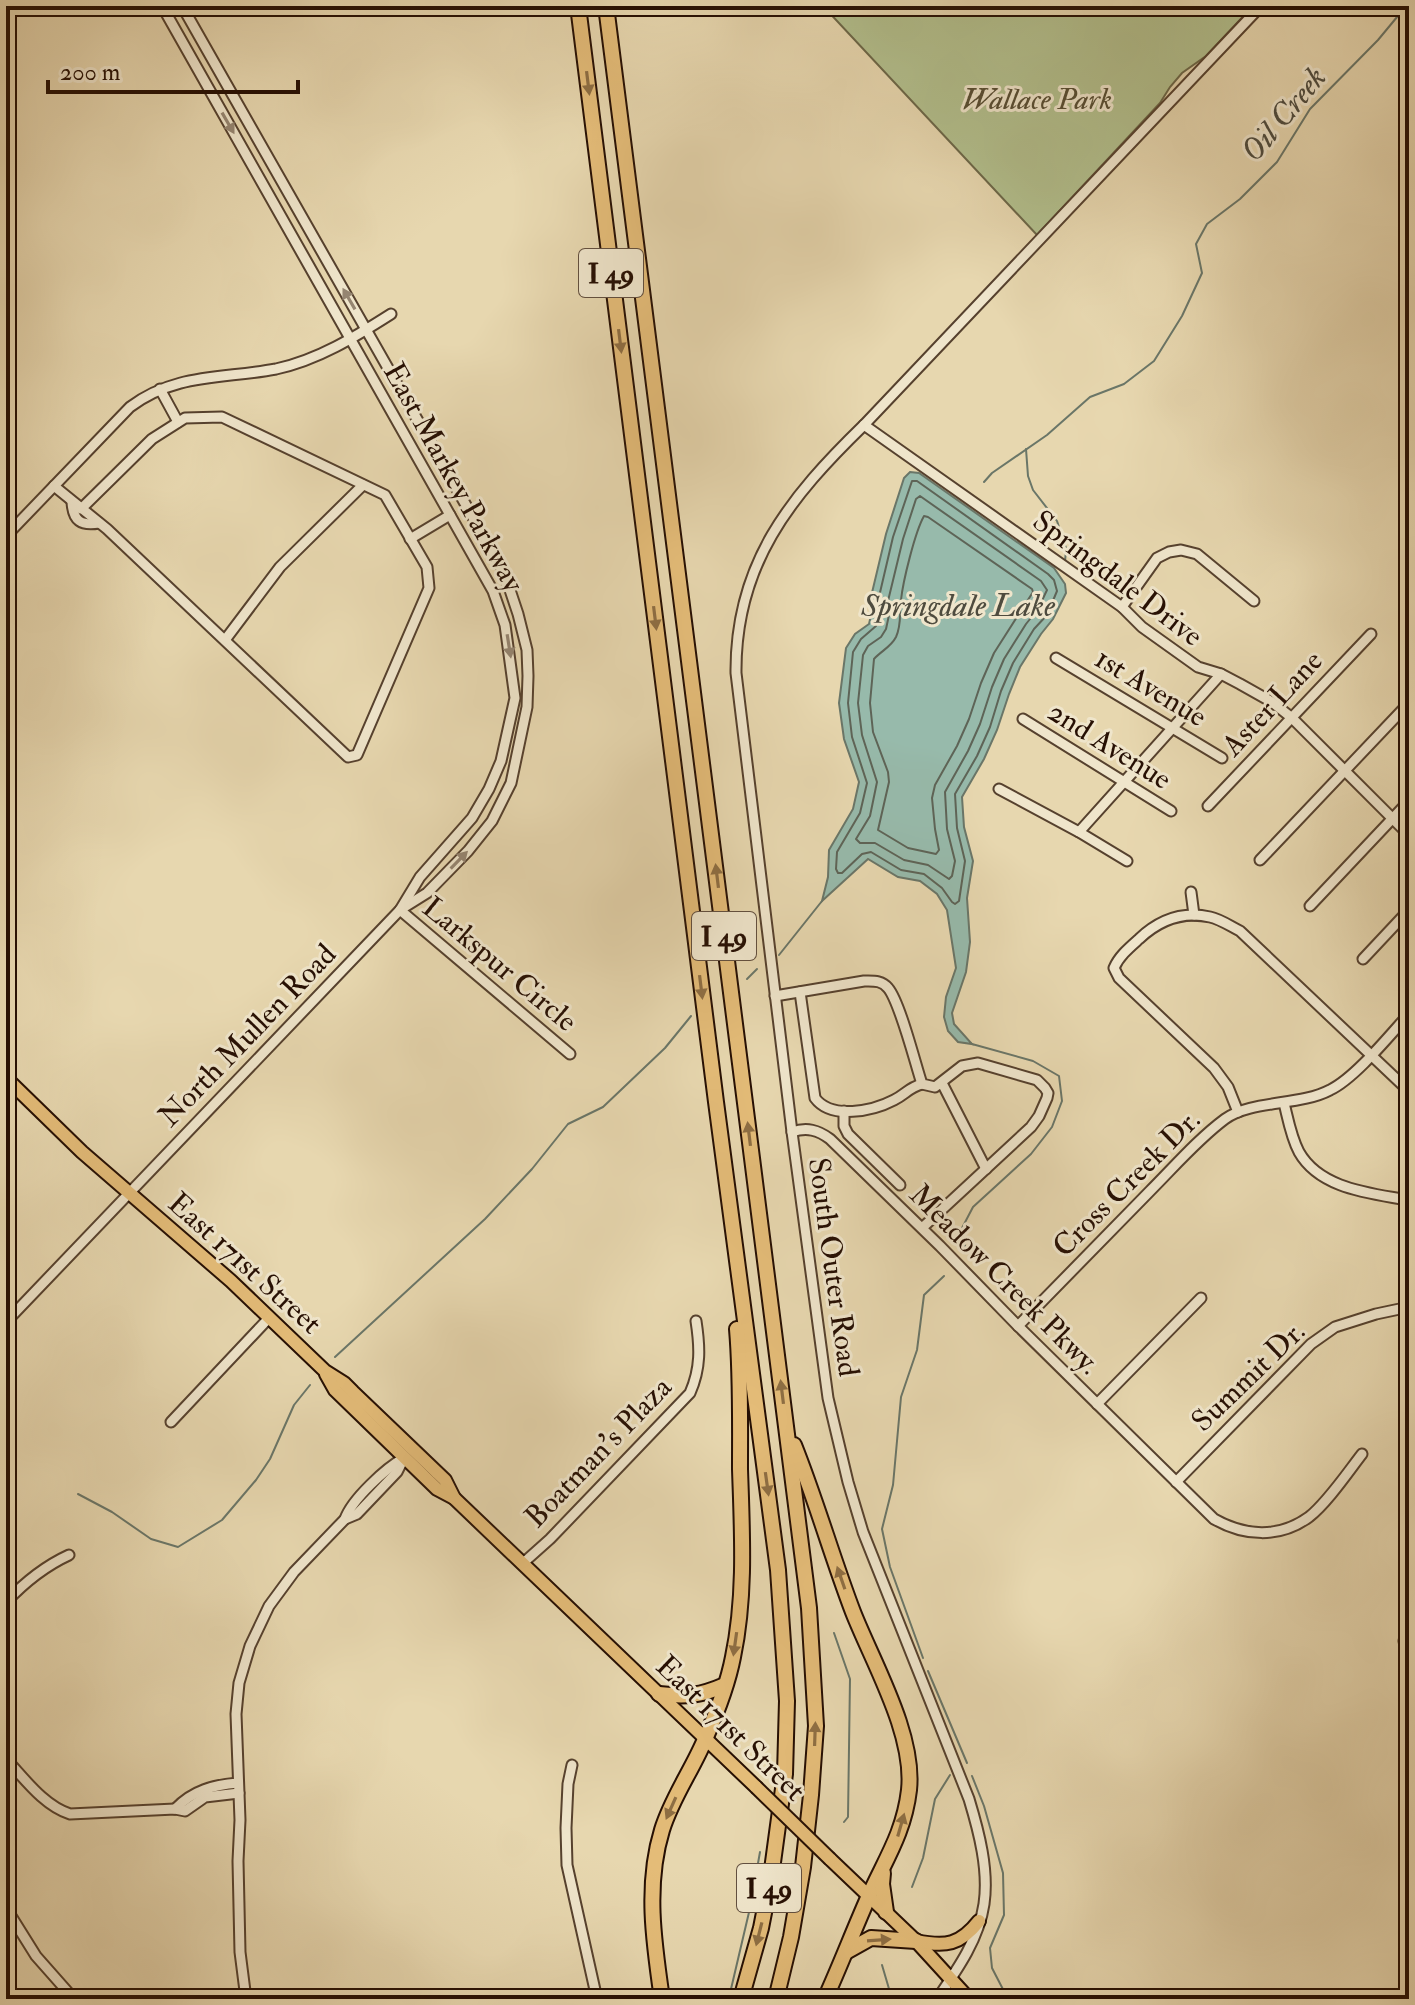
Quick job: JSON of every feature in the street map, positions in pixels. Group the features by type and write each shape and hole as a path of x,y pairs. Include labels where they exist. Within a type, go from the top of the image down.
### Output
{"highway":[{"name":"I 49","path":"578,6 778,1570 787,1701 785,1774 771,1877 761,1928 741,1999"},
{"name":"I 49","path":"606,6 809,1608 816,1726 803,1867 776,1999"},
{"path":"662,1999 653,1928 652,1891 656,1856 662,1829 706,1738 725,1685 733,1658 741,1602 738,1346 716,1102"},
{"path":"786,1426 852,1610 895,1714 908,1759 909,1787 897,1841 869,1896 825,1999"},
{"path":"659,1694 704,1694 725,1685"},
{"path":"883,1868 886,1912"},
{"path":"846,1952 871,1938 916,1941"}],"main road":[{"name":"East 171st Street","path":"6,1078 82,1152 231,1281 325,1371 344,1383 409,1453"},
{"name":"East 171st Street","path":"325,1371 335,1390 347,1402 363,1411 398,1445 445,1480 454,1498 916,1941 969,1999"},
{"path":"916,1941 953,1943 968,1935 979,1921"}],"street":[{"name":"East Markey Parkway","path":"162,6 493,591 505,625 515,698 501,761 472,818 420,877 400,910"},
{"name":"East Markey Parkway","path":"182,6 504,572 527,650 527,707 511,783 505,796 492,821 468,851 427,893 400,910"},
{"path":"864,425 1261,6"},
{"path":"6,536 144,396 172,384 202,377 278,368 329,351 391,314"},
{"path":"160,389 178,422"},
{"path":"54,486 72,502 81,509 99,523 348,757 357,755 429,588 427,567 385,495 222,417 185,418 152,439 81,509"},
{"name":"South Outer Road","path":"864,425 824,464 783,516 764,548 741,615 736,662 822,1364 839,1449 868,1543 980,1838 984,1904 972,1942 937,1999"},
{"name":"Springdale Drive","path":"864,425 1122,607 1142,627 1198,667 1221,674 1272,702 1292,718 1409,835"},
{"path":"225,640 280,567 363,485"},
{"path":"72,502 76,519 83,524 99,523"},
{"path":"410,539 450,515"},
{"path":"1122,607 1157,558 1173,550 1197,554 1254,601"},
{"name":"Aster Lane","path":"1208,806 1371,634"},
{"name":"1st Avenue","path":"1056,658 1222,758"},
{"path":"1079,832 1221,674"},
{"path":"1260,860 1409,703"},
{"name":"2nd Avenue","path":"1023,719 1171,811"},
{"path":"999,789 1127,861"},
{"path":"1310,906 1409,801"},
{"path":"1191,892 1194,915"},
{"name":"Larkspur Circle","path":"400,910 570,1054"},
{"name":"North Mullen Road","path":"6,1322 400,910"},
{"path":"1363,959 1409,910"},
{"path":"1409,1014 1372,1054 1331,1090 1238,1112 1228,1087 1214,1068 1119,978 1114,968 1115,963 1149,929 1160,923 1178,916 1213,917 1240,931 1372,1054 1409,1091"},
{"path":"775,996 864,981 878,981 887,986 895,1001 922,1084"},
{"path":"800,992 815,1098 820,1104 844,1111 884,1105 910,1088 922,1084 935,1087 962,1066 978,1063 1037,1080 1048,1093 1031,1127 922,1228"},
{"path":"942,1083 986,1169"},
{"path":"1284,1103 1298,1149 1305,1161 1321,1175 1365,1192 1408,1197 1406,1222 1409,1252"},
{"path":"844,1111 844,1126 848,1134 900,1185"},
{"name":"Cross Creek Dr.","path":"1018,1326 1194,1147 1226,1118 1238,1112"},
{"name":"Meadow Creek Pkwy.","path":"792,1132 810,1129 823,1134 922,1228 1214,1519 1228,1527 1259,1534 1290,1527 1310,1516 1362,1454"},
{"path":"1097,1404 1201,1298"},
{"name":"Summit Dr.","path":"1176,1482 1311,1344 1335,1327 1409,1307"},
{"path":"171,1422 269,1318"},
{"name":"Boatman's Plaza","path":"522,1564 550,1539 690,1393 699,1365 696,1321"},
{"path":"246,1999 240,1952 237,1700 250,1646 281,1587 345,1519 357,1514 397,1472 409,1453"},
{"path":"6,1602 31,1579 69,1555"},
{"path":"1409,1620 1404,1641 1409,1665"},
{"path":"6,1759 49,1802 70,1814 185,1811 205,1797 238,1788"},
{"path":"572,1765 566,1828 567,1865 597,1999"},
{"path":"6,1908 36,1956 74,1999"}],"green space":[{"name":"Wallace Park","path":"823,6 1253,6 1206,56 1182,73 1160,103 1037,235"}],"water":[{"name":"Springdale Lake","path":"910,472 919,473 1054,568 1065,584 1066,593 1053,619 1020,667 997,730 962,797 964,827 973,861 967,898 970,942 966,972 952,1013 954,1024 972,1044 958,1042 948,1031 944,1017 946,997 956,968 947,910 937,894 920,881 898,877 868,859 822,901 828,877 829,850 853,809 859,782 844,739 839,703 846,648 855,634 869,624 870,601 886,534 904,478"}],"waterway":[{"name":"Oil Creek","path":"984,482 992,473 1047,435 1090,397 1124,384 1154,361 1182,316 1202,273 1196,244 1207,224 1240,199 1277,162 1310,109 1378,40 1402,11 1402,6"},
{"path":"1026,449 1028,476 1033,490 1057,521 1066,548 1065,563"},
{"path":"779,955 822,901"},
{"path":"747,979 757,969"},
{"path":"335,1357 485,1219 532,1169 568,1124 603,1107 665,1048 691,1016"},
{"path":"966,1250 961,1230 973,1207 1031,1154 1052,1127 1062,1101 1059,1076 1033,1061 972,1044"},
{"path":"923,1658 890,1567 882,1529 893,1485 901,1397 917,1350 924,1295 944,1276"},
{"path":"78,1494 112,1512 151,1539 178,1547 222,1520 256,1480 270,1459 294,1405 310,1385"},
{"path":"834,1633 850,1679 848,1817 844,1822"},
{"path":"928,1671 967,1763"},
{"path":"912,1887 923,1858 935,1799 950,1775"},
{"path":"972,1776 1003,1873 1004,1915 990,1948 992,1968 1008,1999"},
{"path":"718,1999 731,1989 760,1852"},
{"path":"882,1965 892,1999"}]}
